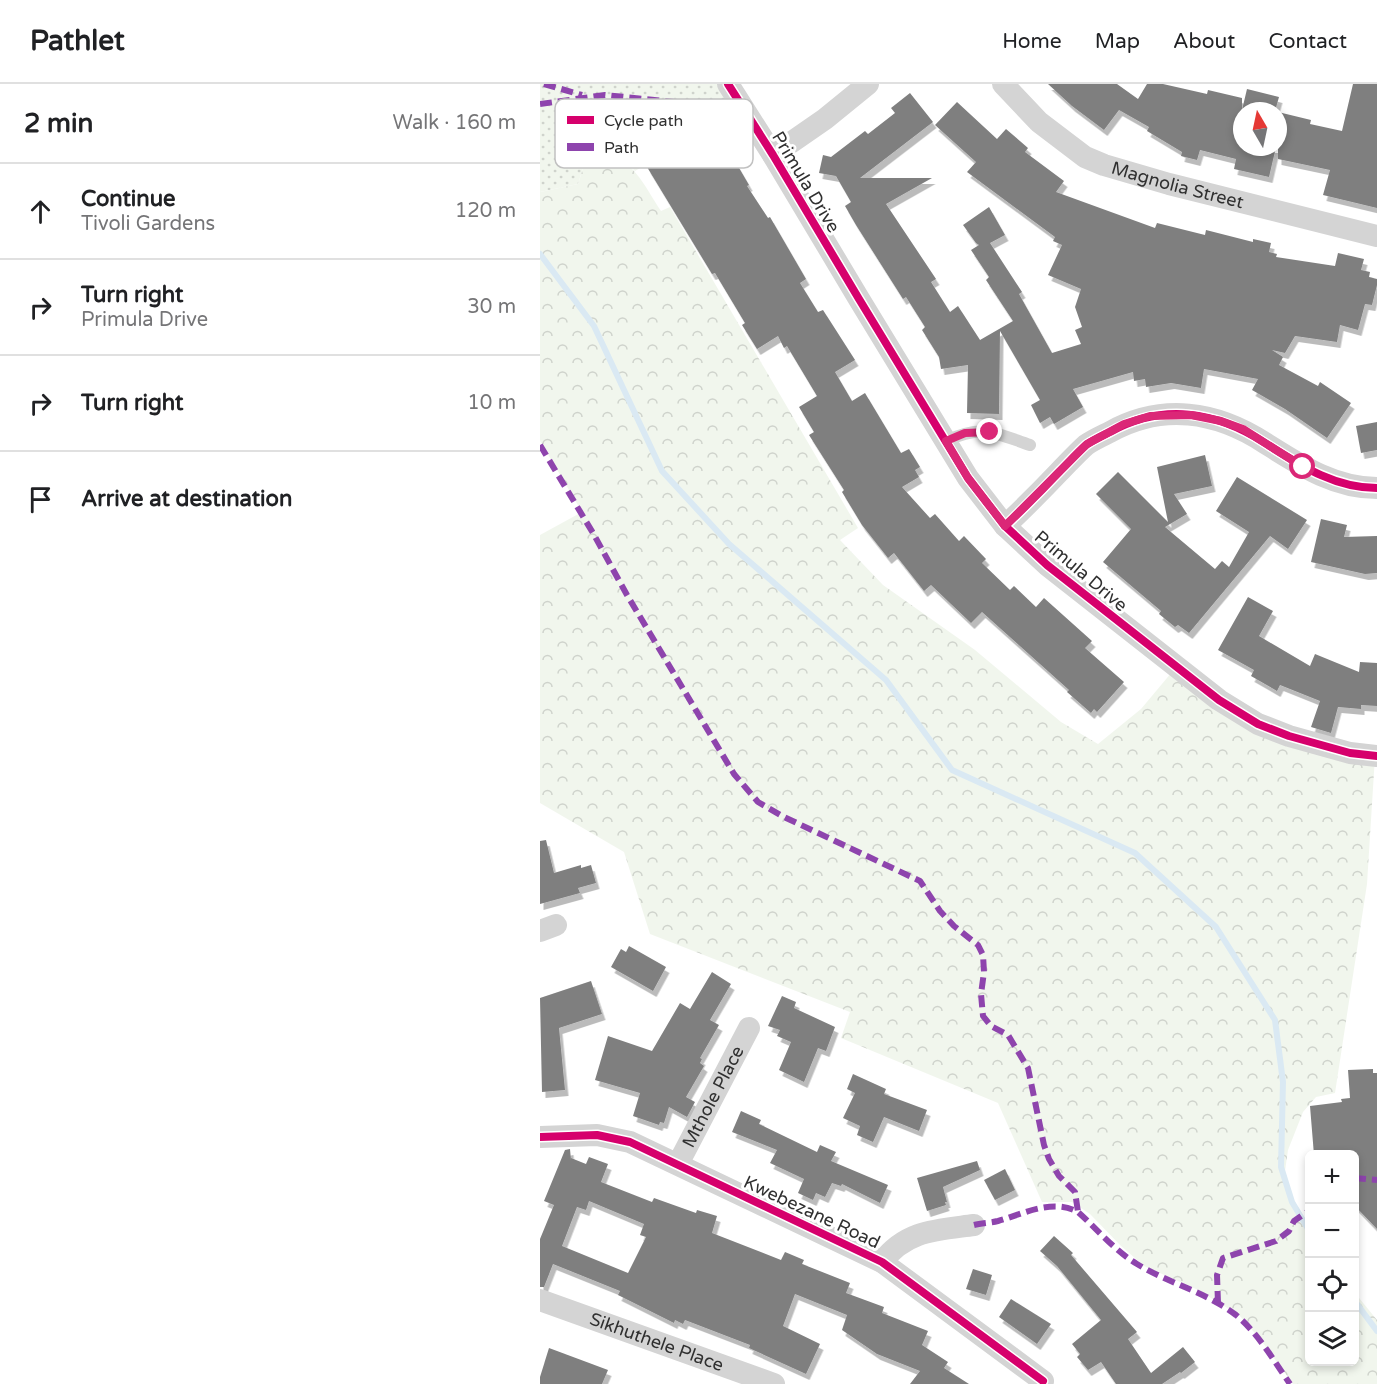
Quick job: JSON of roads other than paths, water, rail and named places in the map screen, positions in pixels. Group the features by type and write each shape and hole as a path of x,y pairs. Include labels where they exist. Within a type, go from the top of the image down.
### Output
{"street":[{"name":"Primula Drive","path":"728,84 738,99"},
{"path":"773,154 825,119 867,84"},
{"name":"Magnolia Street","path":"1003,84 1040,122 1085,158 1169,184 1377,236"},
{"name":"Primula Drive","path":"753,123 968,478 1005,526 1047,565 1219,700 1258,724 1289,736 1350,753 1377,756"},
{"path":"1005,526 1087,444 1124,424 1164,414 1191,415 1221,421 1243,429 1303,467 1339,483 1377,488"},
{"name":"Mthole Place","path":"678,1164 749,1028"},
{"name":"Kwebezane Road","path":"540,1137 597,1136 630,1142 882,1262 1043,1381"},
{"path":"882,1262 891,1250 905,1240 925,1231 974,1225"},
{"name":"Sikhuthele Place","path":"540,1300 774,1384"}],"lane":[{"path":"946,441 965,433 980,431 1030,445"}],"waterway":[{"path":"540,254 594,326 662,471 729,544 886,680 952,770 1135,853 1216,927 1275,1020 1283,1082 1281,1167 1292,1202 1305,1224"},
{"path":"1359,1307 1377,1331"}]}
